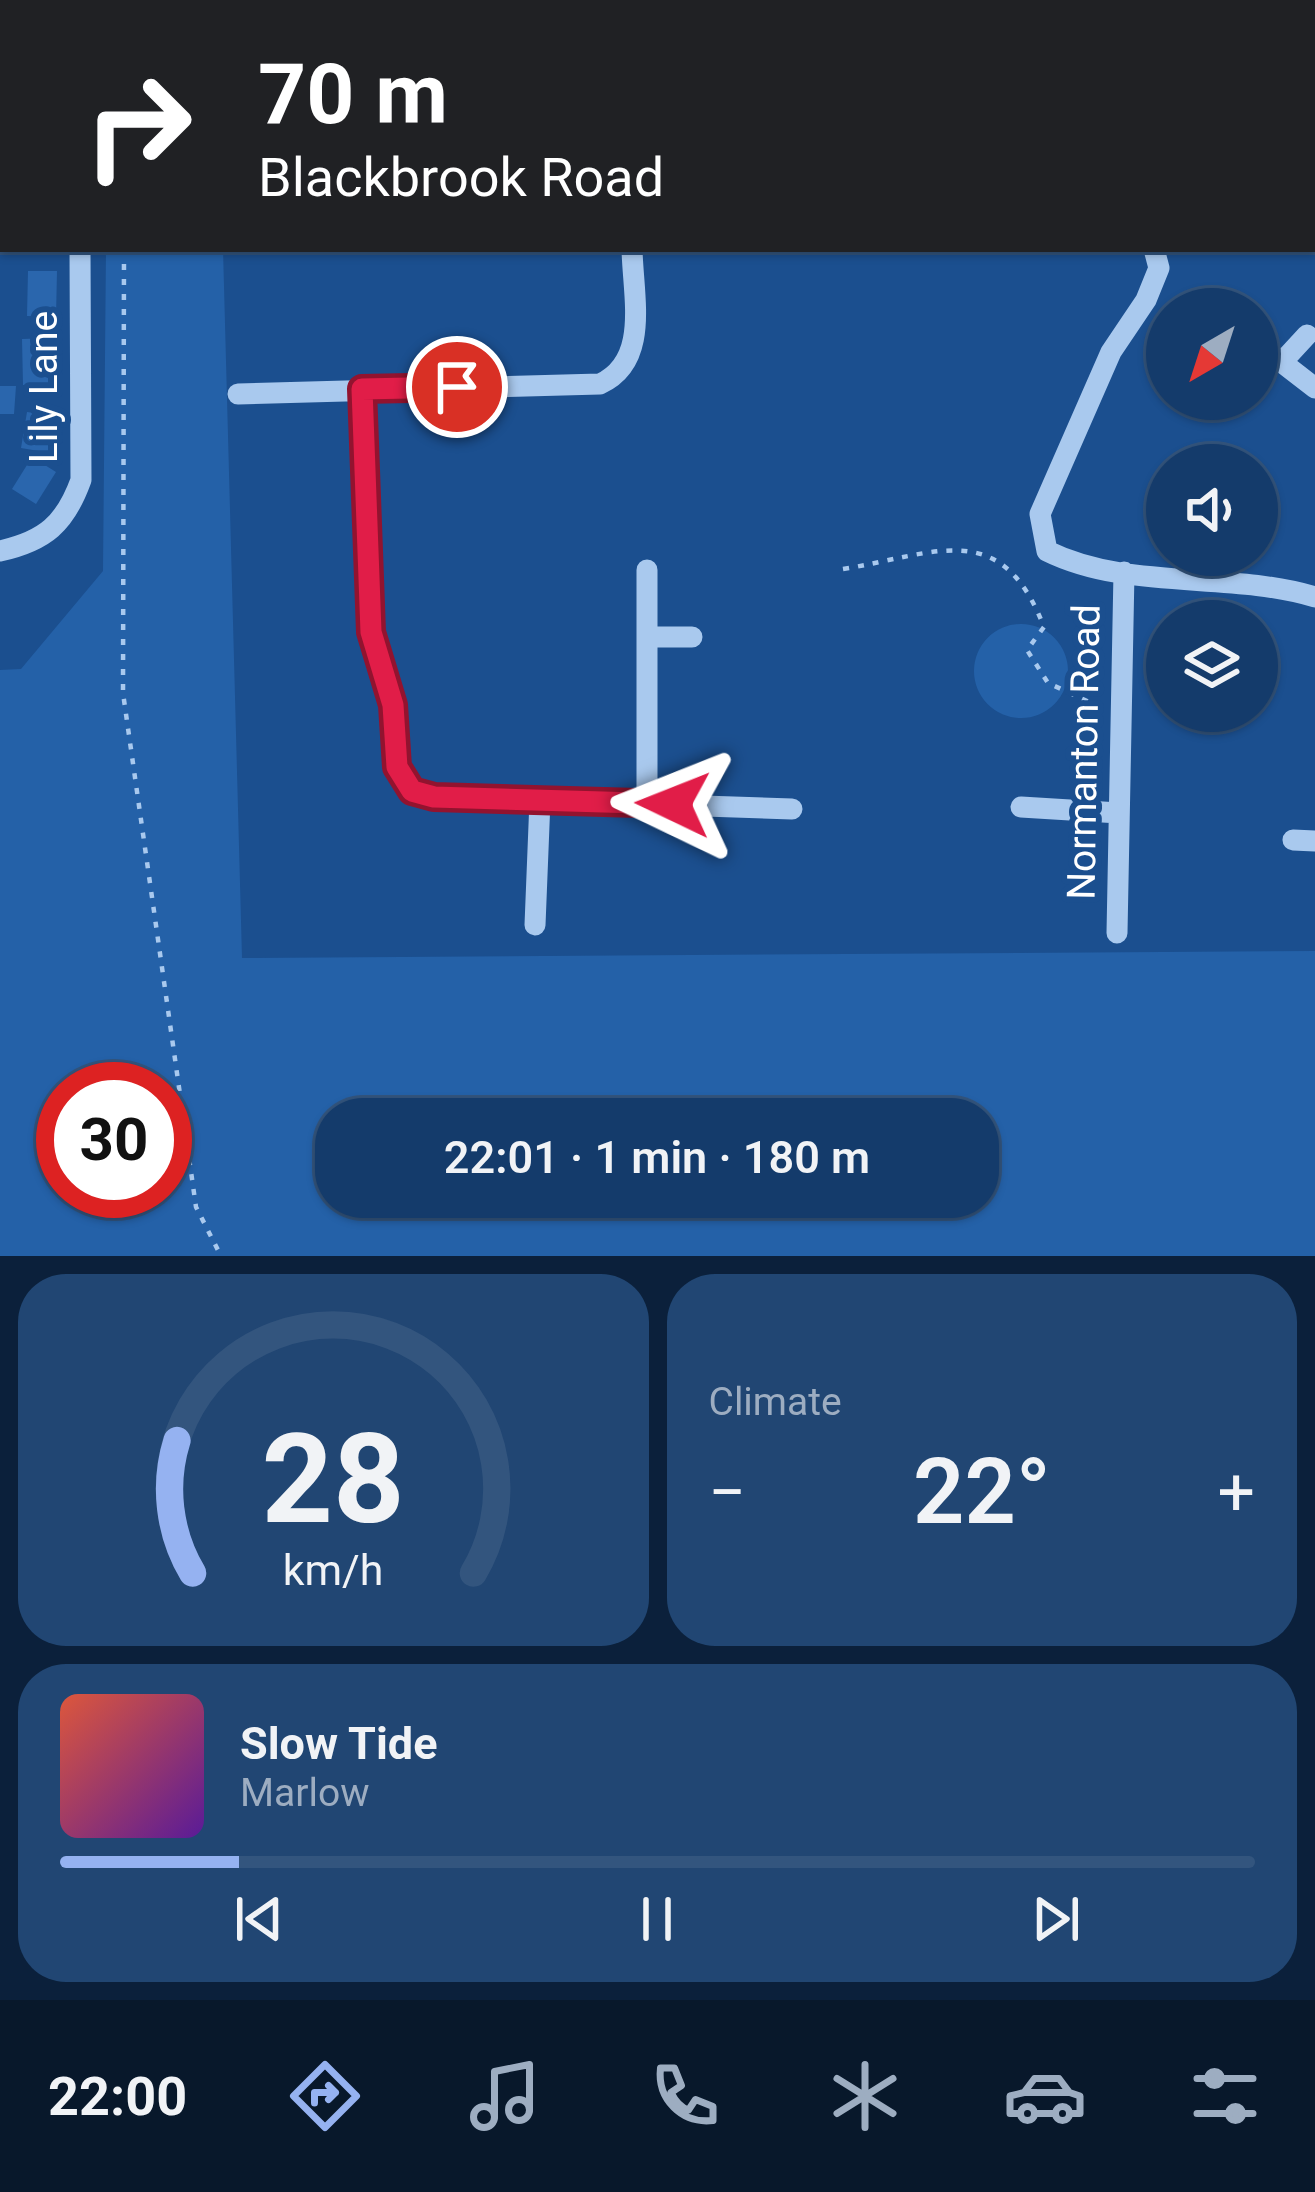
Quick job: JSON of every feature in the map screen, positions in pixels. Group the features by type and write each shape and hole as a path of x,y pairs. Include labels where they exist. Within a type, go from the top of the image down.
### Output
{"street":[{"name":"Lily Lane","path":"0,551 37,542 69,514 81,480 80,252"},
{"path":"238,394 600,385 621,374 634,348 632,252"},
{"path":"1151,288 1159,268 1155,252"},
{"path":"1146,300 1111,352 1040,514 1047,551 1081,568 1231,580 1315,597"},
{"path":"1283,361 1306,335"},
{"path":"1278,358 1315,388"},
{"path":"362,389 371,632 393,705 397,767 412,791 434,797 792,809"},
{"path":"646,570 647,804"},
{"name":"Normanton Road","path":"1117,933 1124,572"},
{"path":"647,638 692,637"},
{"path":"535,925 540,800"},
{"path":"1021,807 1119,813"}],"path":[{"path":"124,252 123,693 196,1208 221,1256"},
{"path":"843,569 969,548 1005,562 1035,604 1044,627 1027,650 1048,683 1090,704 1121,711"}],"shaded area":[{"path":"106,252 223,252 242,958 1315,951 1315,1256 0,1256 0,670 21,669 103,571"},
{"path":"1021,624 1039,627 1054,638 1065,653 1065,689 1054,704 1039,715 1021,718 1003,715 988,704 977,689 974,671 977,653 988,638 1003,627"}],"building":[{"path":"28,271 57,271 56,317 27,316"},
{"path":"52,338 53,385 23,385 22,339"},
{"path":"0,386 16,386 14,414 0,414"},
{"path":"27,412 56,416 50,453 21,448"},
{"path":"32,457 56,472 36,504 12,489"}],"route":[{"path":"457,387 362,389 371,632 393,705 397,767 412,791 434,797 673,804"}]}
